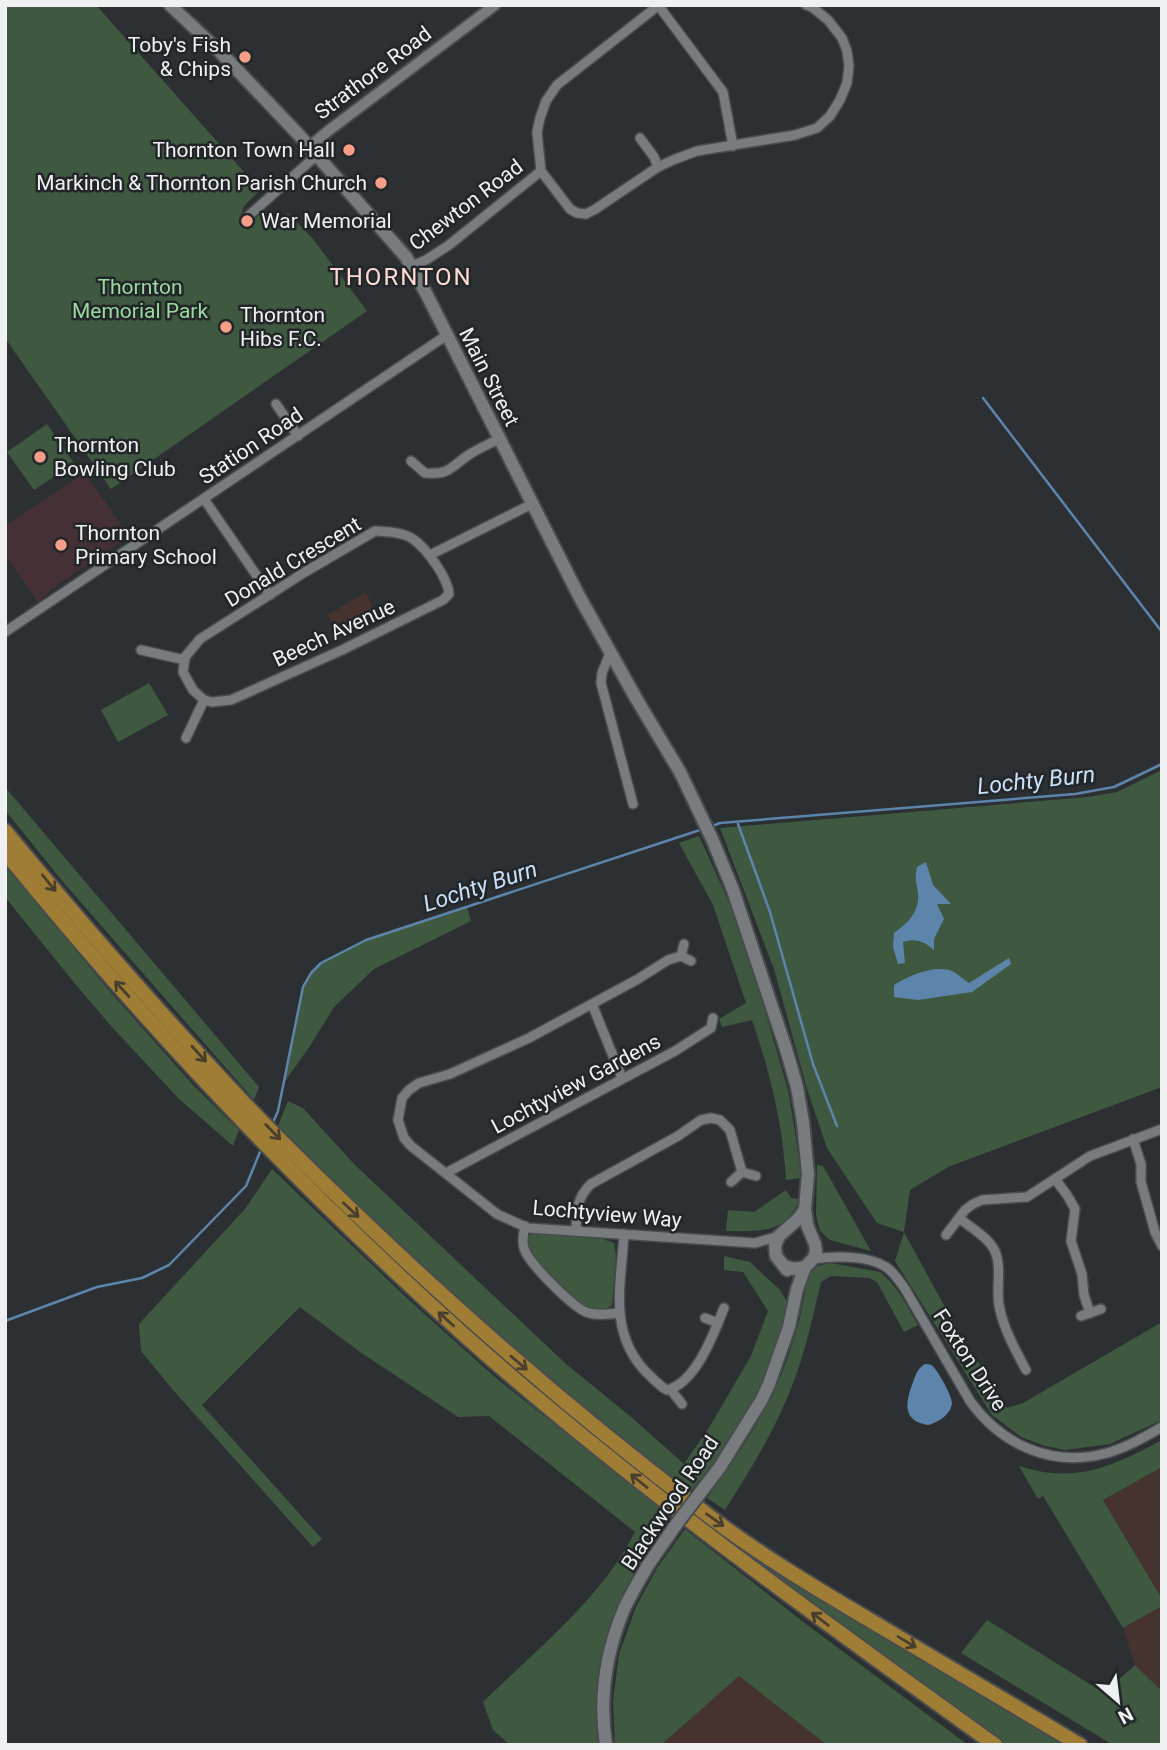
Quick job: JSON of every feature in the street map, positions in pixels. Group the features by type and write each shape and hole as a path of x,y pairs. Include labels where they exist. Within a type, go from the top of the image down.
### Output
{"highway":[{"path":"5,831 238,1107"},
{"path":"5,852 69,930 297,1167 512,1358 710,1517 838,1601 1080,1745"},
{"path":"297,1167 329,1209 464,1335 583,1436 694,1525 995,1745"}],"main road":[{"name":"Main Street","path":"170,5 221,53 313,151 412,266 610,653 680,772 713,841 740,912 797,1087 808,1174 805,1209 813,1239"},
{"path":"797,1289 780,1261 775,1246 782,1234 805,1209"},
{"path":"780,1261 794,1269 809,1263 816,1251 813,1239 801,1229 790,1229 782,1234"},
{"name":"Blackwood Road","path":"606,1745 603,1707 605,1682 610,1651 625,1608 648,1565 720,1467 761,1401 789,1327 797,1289 809,1263"}],"street":[{"name":"Strathore Road","path":"313,151 328,131 495,5"},
{"path":"733,146 723,92 658,5 557,85 546,100 537,132 541,171 570,209 586,214 658,167 696,151 733,146 795,135 817,128 830,116 847,83 848,51 828,20 806,5"},
{"path":"640,138 658,167"},
{"path":"245,219 313,151"},
{"name":"Chewton Road","path":"412,266 449,245 541,171"},
{"name":"Station Road","path":"5,632 447,335"},
{"path":"276,404 298,436"},
{"path":"411,461 425,473 443,472 499,439"},
{"path":"204,499 270,595"},
{"path":"430,555 532,503"},
{"name":"Donald Crescent","path":"185,660 200,639 375,531 396,533 413,539 430,555"},
{"name":"Beech Avenue","path":"204,700 231,700 342,650 443,600 449,594 449,586 430,555"},
{"path":"141,650 185,660 183,672 193,690 204,700 187,738"},
{"path":"610,653 601,683 634,804"},
{"path":"681,956 684,944"},
{"path":"622,1078 592,1004 668,960 681,956 691,961"},
{"name":"Lochtyview Way","path":"592,1004 529,1038 450,1074 419,1083 409,1090 402,1098 398,1111 404,1138 497,1214 528,1228 755,1243 782,1234"},
{"name":"Lochtyview Gardens","path":"446,1173 675,1051 714,1027"},
{"path":"576,1231 577,1204 591,1184 705,1119 714,1118 727,1125 742,1172"},
{"path":"946,1236 973,1204 982,1200 1027,1197 1090,1156 1162,1129"},
{"path":"1133,1139 1140,1164 1141,1182 1155,1232 1162,1246"},
{"path":"742,1172 756,1176"},
{"path":"731,1182 742,1172"},
{"path":"1055,1179 1074,1209 1071,1241 1082,1274 1086,1315 1101,1309"},
{"path":"959,1218 989,1242 995,1251 999,1305 1014,1347 1026,1370"},
{"path":"525,1226 522,1240 526,1255 558,1289 587,1313 620,1313"},
{"path":"624,1234 621,1329 630,1352 644,1370 663,1388 671,1390 682,1404"},
{"name":"Foxton Drive","path":"813,1239 843,1257"},
{"name":"Lochtyview Way","path":"755,1243 769,1250 780,1261"},
{"name":"Foxton Drive","path":"809,1263 843,1257 881,1264 895,1275 979,1413 1000,1433 1034,1451 1091,1457 1123,1447 1162,1427"},
{"path":"671,1390 702,1358 724,1308"},
{"path":"705,1318 718,1323"}],"shaded area":[{"name":"Thornton Primary School","path":"85,473 129,536 50,590 39,603 5,555 5,526"},
{"path":"366,592 379,620 339,637 328,615"},
{"path":"1162,1467 1162,1599 1103,1500"},
{"path":"1162,1606 1162,1691 1135,1665 1123,1628"},
{"path":"739,1676 827,1745 661,1745"}],"green space":[{"name":"Thornton Memorial Park","path":"9,5 96,5 260,190 244,206 241,214 249,223 265,211 276,223 288,213 313,239 367,311 111,489 5,338 5,8"},
{"name":"Thornton Bowling Club","path":"47,424 74,463 34,490 7,452"},
{"path":"149,683 168,715 118,742 101,710"},
{"path":"1162,770 1162,1087 948,1167 910,1190 904,1232 877,1223 827,1148 807,1089 774,969 720,828 1088,797 1117,792"},
{"path":"5,787 259,1087 254,1100 63,882 5,810"},
{"path":"699,836 729,902 764,1007 788,1090 801,1178 786,1180 775,1099 752,1020 722,1027 719,1019 746,1003 713,905 679,843"},
{"path":"5,866 114,996 194,1086 239,1130 233,1146 178,1098 76,985 5,897"},
{"path":"467,907 471,921 374,969 334,1007 283,1084 303,987 321,963 366,940"},
{"path":"288,1101 303,1108 355,1165 565,1363 684,1464 751,1356 768,1311 743,1272 724,1270 724,1256 750,1262 780,1290 786,1300 788,1312 772,1365 753,1402 715,1462 690,1492 537,1369 341,1188 278,1126"},
{"path":"817,1165 823,1166 871,1251 830,1240 820,1231 816,1215"},
{"path":"272,1169 410,1301 496,1378 670,1515 628,1584 606,1647 600,1669 603,1745 510,1745 493,1730 483,1702 586,1602 621,1557 635,1532 489,1416 458,1417 360,1352 300,1307 202,1405 322,1539 313,1547 141,1351 139,1324 245,1209"},
{"path":"786,1190 791,1198 800,1199 794,1211 779,1225 760,1230 726,1231 728,1210 754,1212"},
{"path":"535,1232 603,1239 614,1243 616,1256 612,1305 600,1310 586,1307 558,1283 530,1252 528,1236"},
{"path":"904,1232 953,1322 1007,1408 1023,1403 1162,1322 1162,1420 1110,1444 1065,1450 1021,1437 992,1415 895,1261"},
{"path":"831,1263 880,1272 897,1289 918,1325 904,1332 877,1282 869,1278 831,1276 821,1282 802,1357 780,1415 725,1510 707,1498 745,1443 777,1385 812,1271 820,1265"},
{"path":"1162,1440 1162,1467 1103,1500 1162,1599 1162,1606 1123,1628 1043,1496 1038,1499 1019,1466 1058,1473 1093,1470 1110,1465"},
{"path":"705,1523 798,1583 1068,1745 1003,1745 769,1575 703,1525"},
{"path":"685,1529 802,1621 968,1745 827,1745 739,1676 661,1745 615,1745 613,1701 619,1654 636,1607 657,1568"},
{"path":"987,1620 1104,1693 1135,1665 1162,1691 1162,1745 1113,1745 961,1653"}],"water":[{"path":"926,862 933,885 951,904 937,904 944,919 934,939 934,950 920,941 903,942 905,963 898,964 893,947 894,933 915,911 918,897 917,867"},
{"path":"1009,958 1011,964 972,992 918,1000 894,997 894,985 920,973 935,969 949,970 969,983"},
{"path":"925,1364 931,1365 937,1371 952,1403 947,1414 928,1425 913,1419 908,1409 914,1379"}],"waterway":[{"path":"983,398 1162,632"},
{"name":"Lochty Burn","path":"710,827 720,823 1075,794 1114,787 1162,764"},
{"path":"738,824 770,912 813,1064 837,1126"},
{"name":"Lochty Burn","path":"272,1125 278,1111 303,987 321,963 366,940 703,829"},
{"name":"Lochty Burn","path":"5,1321 97,1287 142,1278 169,1265 246,1186 262,1147"}],"place":[{"name":"Toby's Fish & Chips","path":"245,57"},
{"name":"Thornton Town Hall","path":"349,150"},
{"name":"Markinch & Thornton Parish Church","path":"381,183"},
{"name":"War Memorial","path":"247,221"},
{"name":"Thornton Hibs F.C.","path":"226,327"},
{"name":"Thornton Bowling Club","path":"40,457"},
{"name":"Thornton Primary School","path":"61,545"}],"district":[{"name":"THORNTON","path":"401,277"}]}
